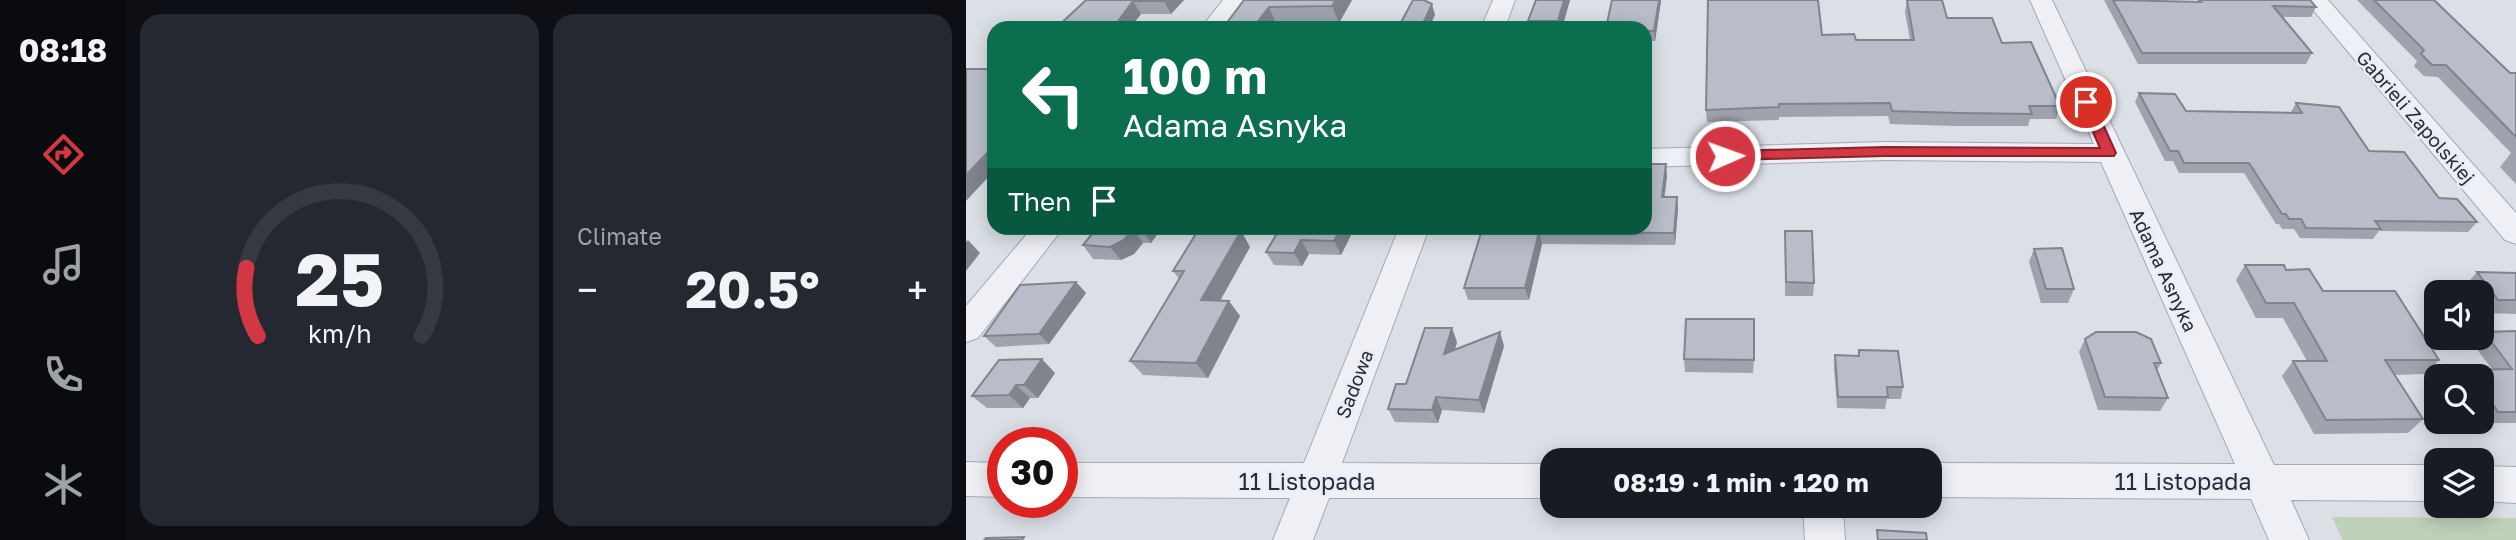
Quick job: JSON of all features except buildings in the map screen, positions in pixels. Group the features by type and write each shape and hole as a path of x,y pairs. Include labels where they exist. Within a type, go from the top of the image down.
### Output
{"street":[{"path":"1218,21 1234,0"},
{"path":"1496,21 1504,0"},
{"name":"Adama Asnyka","path":"2041,0 2289,540"},
{"name":"Gabrieli Zapolskiej","path":"2316,0 2516,233"},
{"path":"1652,158 1885,152 2109,153"},
{"path":"966,329 1042,235"},
{"name":"Sadowa","path":"1293,540 1411,235"},
{"path":"966,479 987,480"},
{"name":"11 Listopada","path":"1078,480 1540,481"},
{"name":"11 Listopada","path":"1942,480 2424,483"},
{"path":"2494,484 2516,485"},
{"path":"1824,518 1825,540"}],"green space":[{"path":"2332,517 2516,518 2516,540 2343,540"}],"route":[{"path":"1725,156 1885,152 2109,153 2086,102"}]}
